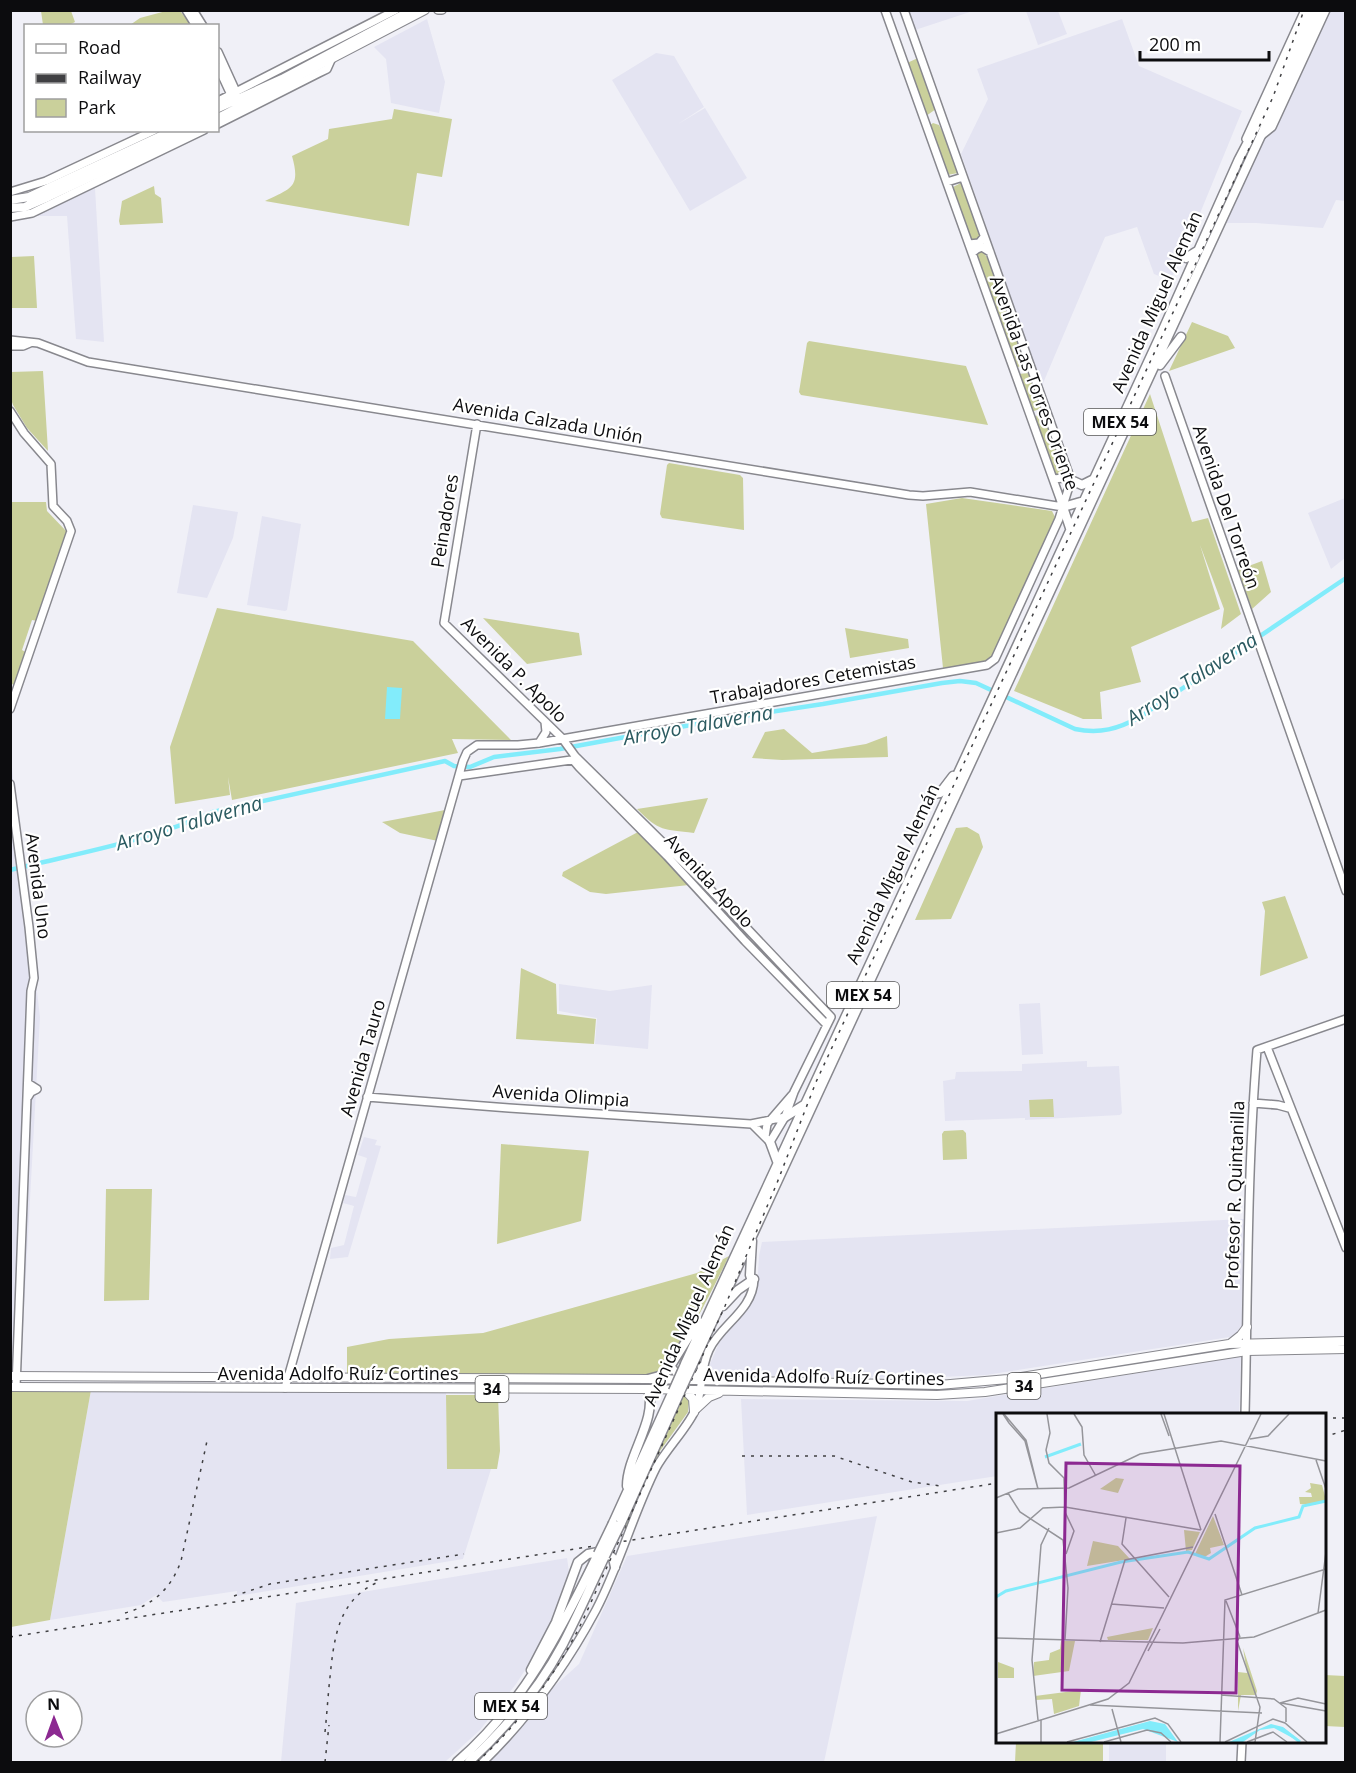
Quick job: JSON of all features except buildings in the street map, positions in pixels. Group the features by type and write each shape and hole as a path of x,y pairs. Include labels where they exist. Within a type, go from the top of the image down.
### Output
{"highway":[{"name":"Avenida Miguel Alemán","path":"689,1365 715,1316 1003,685 1262,135 1307,27 1311,10"},
{"name":"Avenida Miguel Alemán","path":"1003,685 1070,528 1244,151 1307,27 1319,10"},
{"path":"1186,258 1199,249"},
{"path":"1150,377 1181,338"},
{"path":"1069,476 1082,485 1094,479"},
{"path":"1070,528 1063,507 1084,501"},
{"name":"Avenida Miguel Alemán","path":"457,1762 493,1728 514,1701 555,1641 601,1555 679,1391 704,1321 777,1161 959,770 991,711"},
{"path":"933,794 940,792 959,770"},
{"path":"784,1117 804,1105"},
{"path":"768,1139 777,1161"},
{"path":"715,1316 738,1290 754,1280 750,1278 750,1256 754,1229"},
{"path":"648,1379 663,1375 693,1330 704,1321"},
{"path":"627,1489 629,1470 649,1410 648,1389"},
{"name":"Avenida Miguel Alemán","path":"617,1523 627,1489 679,1391"},
{"path":"514,1701 556,1622 578,1562 588,1554 601,1552 613,1558 615,1567"},
{"name":"Avenida Miguel Alemán","path":"469,1762 502,1729 536,1687 562,1645 601,1555"}],"main road":[{"path":"219,117 238,103 412,10"},
{"path":"219,108 238,103 331,60 424,10"},
{"path":"10,200 29,197 81,173 93,163 169,132"},
{"path":"10,207 25,207 187,132"},
{"path":"81,173 93,163"},
{"path":"10,207 23,203 29,197"},
{"path":"42,208 48,197"},
{"path":"1228,1344 1237,1339 1247,1327"},
{"name":"Avenida Adolfo Ruíz Cortines","path":"13,1387 648,1389 937,1395 985,1392 1247,1347 1346,1341"},
{"name":"Avenida Adolfo Ruíz Cortines","path":"13,1373 288,1378 648,1379 939,1385 984,1382 1228,1344 1247,1347 1344,1350"},
{"path":"702,1367 718,1381"},
{"path":"679,1391 693,1399 695,1411"},
{"path":"695,1411 709,1397 723,1391"}],"street":[{"path":"186,10 195,24"},
{"path":"193,10 203,24"},
{"path":"219,123 238,103 396,10"},
{"name":"Avenida Las Torres Oriente","path":"885,10 1063,507"},
{"name":"Avenida Las Torres Oriente","path":"904,10 1069,476 1063,507"},
{"path":"1244,151 1249,131 1305,10"},
{"path":"1262,135 1272,128 1326,10"},
{"path":"219,55 238,103"},
{"path":"219,69 238,103"},
{"path":"219,101 238,103"},
{"path":"10,192 26,189 93,163 151,132"},
{"path":"10,217 28,214 42,208 200,132"},
{"path":"947,182 963,177"},
{"path":"969,244 979,243 984,237"},
{"path":"972,253 982,247 990,252"},
{"name":"Avenida Calzada Unión","path":"10,340 42,344 88,362 909,495 970,492 1063,507"},
{"name":"Avenida Calzada Unión","path":"10,346 23,346 30,343"},
{"name":"Avenida Del Torreón","path":"1165,376 1346,891"},
{"path":"10,411 24,433 51,464 53,506 67,521 71,531 14,689 10,709"},
{"path":"1032,420 1036,412 1047,414"},
{"name":"Peinadores","path":"444,622 477,424"},
{"path":"1053,479 1069,476"},
{"name":"Trabajadores Cetemistas","path":"470,749 477,745 518,745 564,741 991,663 995,659 1063,507"},
{"name":"Avenida P. Apolo","path":"444,622 564,741"},
{"path":"539,743 546,732 545,722"},
{"name":"Avenida Apolo","path":"564,741 575,757 745,941 827,1025 831,1017 705,884 575,757"},
{"name":"Avenida Tauro","path":"285,1388 367,1097 463,775 463,759 470,749"},
{"path":"463,775 575,757"},
{"name":"Avenida Uno","path":"10,784 34,978 31,991 29,1084 13,1387"},
{"path":"1346,1019 1267,1047 1289,1108 1301,1132 1346,1248"},
{"path":"768,1139 784,1117 827,1025"},
{"name":"Profesor R. Quintanilla","path":"1245,1413 1248,1204 1253,1103 1257,1050 1267,1047"},
{"path":"768,1139 765,1128 794,1092"},
{"name":"Avenida Olimpia","path":"367,1097 752,1124 784,1117"},
{"path":"1253,1103 1289,1108"},
{"path":"752,1124 768,1139"},
{"path":"671,1366 677,1374 687,1377 697,1376 715,1339 748,1302 753,1291 754,1280"},
{"path":"483,1762 512,1734 566,1659 596,1610 656,1469 695,1411 702,1367"},
{"path":"1241,1762 1242,1743"}],"shaded area":[{"path":"908,10 973,11 915,30"},
{"path":"1026,11 1058,11 1067,34 1038,45"},
{"path":"1316,11 1345,11 1345,201 1336,200 1323,228 1256,223 1217,223"},
{"path":"427,19 445,82 439,113 391,103 386,59 374,47"},
{"path":"1122,19 1139,66 1242,111 1178,267 1172,276 1166,279 1154,274 1137,227 1105,237 1041,388 961,154 988,99 977,69"},
{"path":"656,53 674,56 704,107 678,124 705,108 747,178 690,211 612,80"},
{"path":"95,188 104,342 76,339 67,216 35,216"},
{"path":"1345,498 1345,558 1331,569 1308,513"},
{"path":"193,505 238,512 233,538 207,598 177,593"},
{"path":"262,516 301,524 285,611 247,605"},
{"path":"10,743 40,1017 20,1382 10,1382"},
{"path":"559,984 610,991 652,985 648,1049 595,1044 597,1018 559,1011"},
{"path":"1040,1003 1043,1054 1022,1055 1019,1004"},
{"path":"1087,1061 1087,1067 1119,1066 1122,1113 1120,1115 945,1121 943,1081 955,1079 956,1072 1022,1071 1022,1064"},
{"path":"364,1137 377,1140 375,1145 381,1146 348,1257 330,1259 331,1248 344,1245 354,1206 343,1203 345,1195 356,1197 367,1158 358,1155"},
{"path":"1244,1219 1243,1327 1240,1333 1230,1337 986,1375 917,1378 717,1375 711,1369 710,1364 719,1343 753,1300 757,1290 762,1242"},
{"path":"1241,1356 1239,1413 996,1413 996,1476 747,1515 741,1399 967,1401"},
{"path":"91,1390 446,1391 447,1469 491,1469 463,1559 237,1596 237,1591 163,1602 156,1595 141,1605 50,1620"},
{"path":"877,1516 824,1762 487,1762 548,1692 579,1664 627,1556"},
{"path":"567,1558 569,1572 546,1638 516,1684 480,1730 445,1762 281,1762 296,1603"},
{"path":"1109,1743 1166,1743 1166,1762 1109,1762"}],"green space":[{"path":"41,11 71,11 75,22 71,24 43,24"},
{"path":"166,11 180,11 190,24 131,24 140,18"},
{"path":"918,58 936,109 926,116 907,63"},
{"path":"394,109 452,119 442,177 417,173 409,226 265,201 292,186 295,175 292,156 328,139 329,129 392,119"},
{"path":"933,123 939,125 950,147 958,173 947,175 929,126"},
{"path":"963,183 982,236 982,240 973,243 951,188"},
{"path":"154,186 155,194 161,198 163,223 120,225 122,201"},
{"path":"982,251 1000,287 1030,370 1015,366 976,254"},
{"path":"34,256 37,308 11,308 11,257"},
{"path":"1192,322 1228,336 1235,348 1169,371"},
{"path":"809,341 966,366 988,425 801,395 799,392"},
{"path":"43,371 48,451 27,428 11,399 11,372"},
{"path":"1030,373 1043,408 1031,412 1018,374"},
{"path":"1150,394 1192,522 1208,518 1241,614 1221,629 1224,609 1200,545 1220,609 1131,647 1141,682 1100,692 1102,719 1083,719 1014,691"},
{"path":"1038,414 1044,414 1066,472 1062,477 1054,477 1034,419"},
{"path":"669,463 740,475 743,478 744,530 662,518 660,514"},
{"path":"962,498 1052,511 1056,519 991,662 943,668 926,504"},
{"path":"11,502 46,502 47,511 67,532 37,621 32,620 22,650 27,653 15,685 11,684"},
{"path":"1262,561 1271,592 1252,609 1238,570"},
{"path":"217,608 413,641 511,740 452,739 458,753 232,800 228,777 230,795 175,804 170,747"},
{"path":"483,618 579,633 582,655 527,664"},
{"path":"845,628 908,639 909,648 850,658"},
{"path":"784,729 812,753 866,744 887,736 888,757 782,760 752,758 765,732"},
{"path":"708,798 694,833 657,826 637,809"},
{"path":"445,810 438,841 400,833 382,822"},
{"path":"967,827 979,834 983,847 951,919 915,920 956,828"},
{"path":"638,832 689,885 606,894 590,892 562,876 563,872"},
{"path":"1285,896 1308,958 1260,976 1265,911 1262,902"},
{"path":"521,968 556,984 557,1014 596,1019 594,1044 516,1039"},
{"path":"1053,1099 1054,1117 1030,1117 1029,1100"},
{"path":"963,1130 966,1133 967,1159 943,1160 942,1134 944,1131"},
{"path":"501,1144 589,1151 581,1221 497,1244"},
{"path":"106,1189 152,1189 149,1300 104,1301"},
{"path":"729,1256 685,1339 664,1368 654,1375 347,1375 347,1347 389,1339 483,1333 697,1273"},
{"path":"11,1390 91,1390 50,1620 11,1627"},
{"path":"684,1392 689,1398 688,1412 660,1451 626,1529 622,1527"},
{"path":"446,1395 498,1395 500,1451 497,1469 447,1469"},
{"path":"1326,1675 1345,1676 1345,1727 1326,1726"},
{"path":"1016,1743 1103,1743 1103,1762 1015,1762"}],"water":[{"path":"387,687 402,688 400,719 385,719"}],"waterway":[{"name":"Arroyo Talaverna","path":"10,870 139,839 213,812 445,761 454,766 470,767 494,757 560,749 942,683 960,681 976,683 1075,729 1093,731 1109,729 1140,717 1346,578"}],"railway":[{"path":"477,1762 537,1696 562,1659 583,1620 725,1306 777,1183 816,1082 1273,97 1304,10"},
{"path":"1326,1418 1346,1418"},
{"path":"1326,1436 1346,1430"},
{"path":"125,1613 135,1610 160,1594 177,1571 207,1441"},
{"path":"742,1456 834,1456 912,1482 941,1486"},
{"path":"10,1637 996,1483"},
{"path":"234,1596 270,1584 464,1554"},
{"path":"325,1732 332,1663 340,1622 353,1600 376,1583"},
{"path":"325,1762 329,1725"}]}
